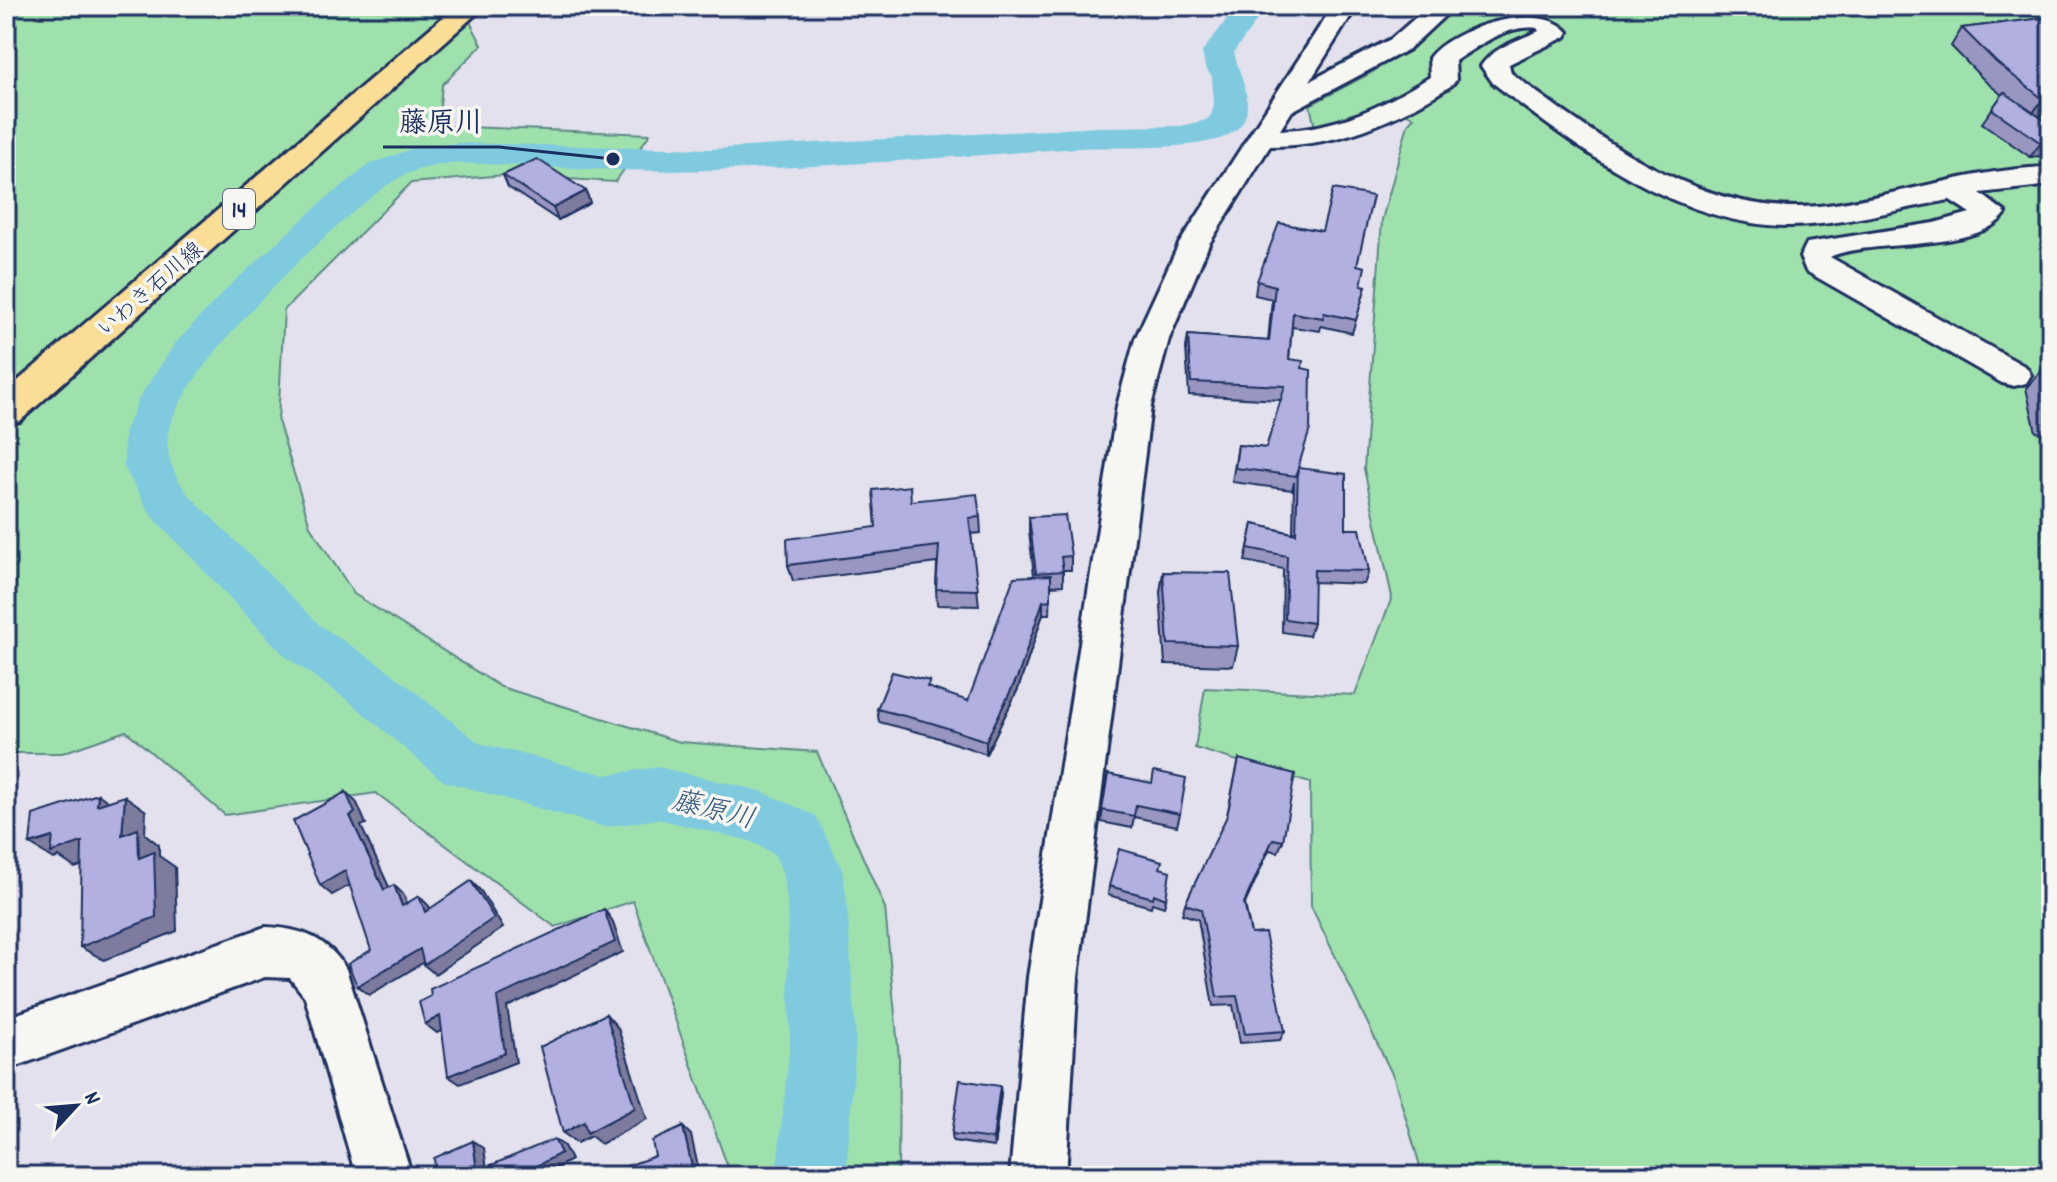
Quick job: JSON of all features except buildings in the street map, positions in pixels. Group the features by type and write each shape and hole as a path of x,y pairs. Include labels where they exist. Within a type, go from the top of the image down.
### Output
{"main road":[{"name":"いわき石川線","path":"6,387 450,6"},
{"name":"いわき石川線","path":"6,412 472,6"}],"street":[{"path":"1038,1176 1053,977 1134,406 1152,339 1194,244 1345,6"},
{"path":"1273,122 1400,44 1443,6"},
{"path":"1273,122 1295,139 1329,135 1397,110 1443,80 1442,58 1510,15 1531,11 1542,15 1556,32 1500,59 1494,66 1502,78 1593,145 1637,171 1681,190 1766,218 1827,215 2009,178 2051,176"},
{"path":"1955,190 1991,213 1971,222 1907,237 1818,249 1815,257 1817,264 2014,375"},
{"path":"6,1044 265,952 291,952 315,964 328,987 384,1176"}],"green space":[{"path":"6,6 462,6 482,45 442,85 438,126 650,134 615,182 505,175 411,183 284,310 278,421 310,526 354,594 501,687 680,742 817,752 885,908 899,1058 898,1176 731,1176 633,901 555,927 376,793 225,815 126,731 62,753 6,753"},
{"path":"1452,6 2051,6 2051,1176 1423,1176 1394,1078 1311,906 1310,783 1195,748 1205,688 1355,695 1392,597 1364,469 1382,220 1408,124 1414,117 1389,106 1315,128 1310,105 1373,72 1447,14"}],"waterway":[{"name":"藤原川","path":"811,1176 823,1042 817,901 812,869 795,835 761,817 658,793 605,801 463,764 369,686 303,641 168,503 147,467 146,433 161,398 189,355 241,297 337,208 383,172 423,156 458,153 710,160 1098,137 1181,136 1217,128 1227,119 1231,105 1228,77 1221,67 1218,52 1252,6"}],"place":[{"name":"藤原川","path":"613,159"}]}
